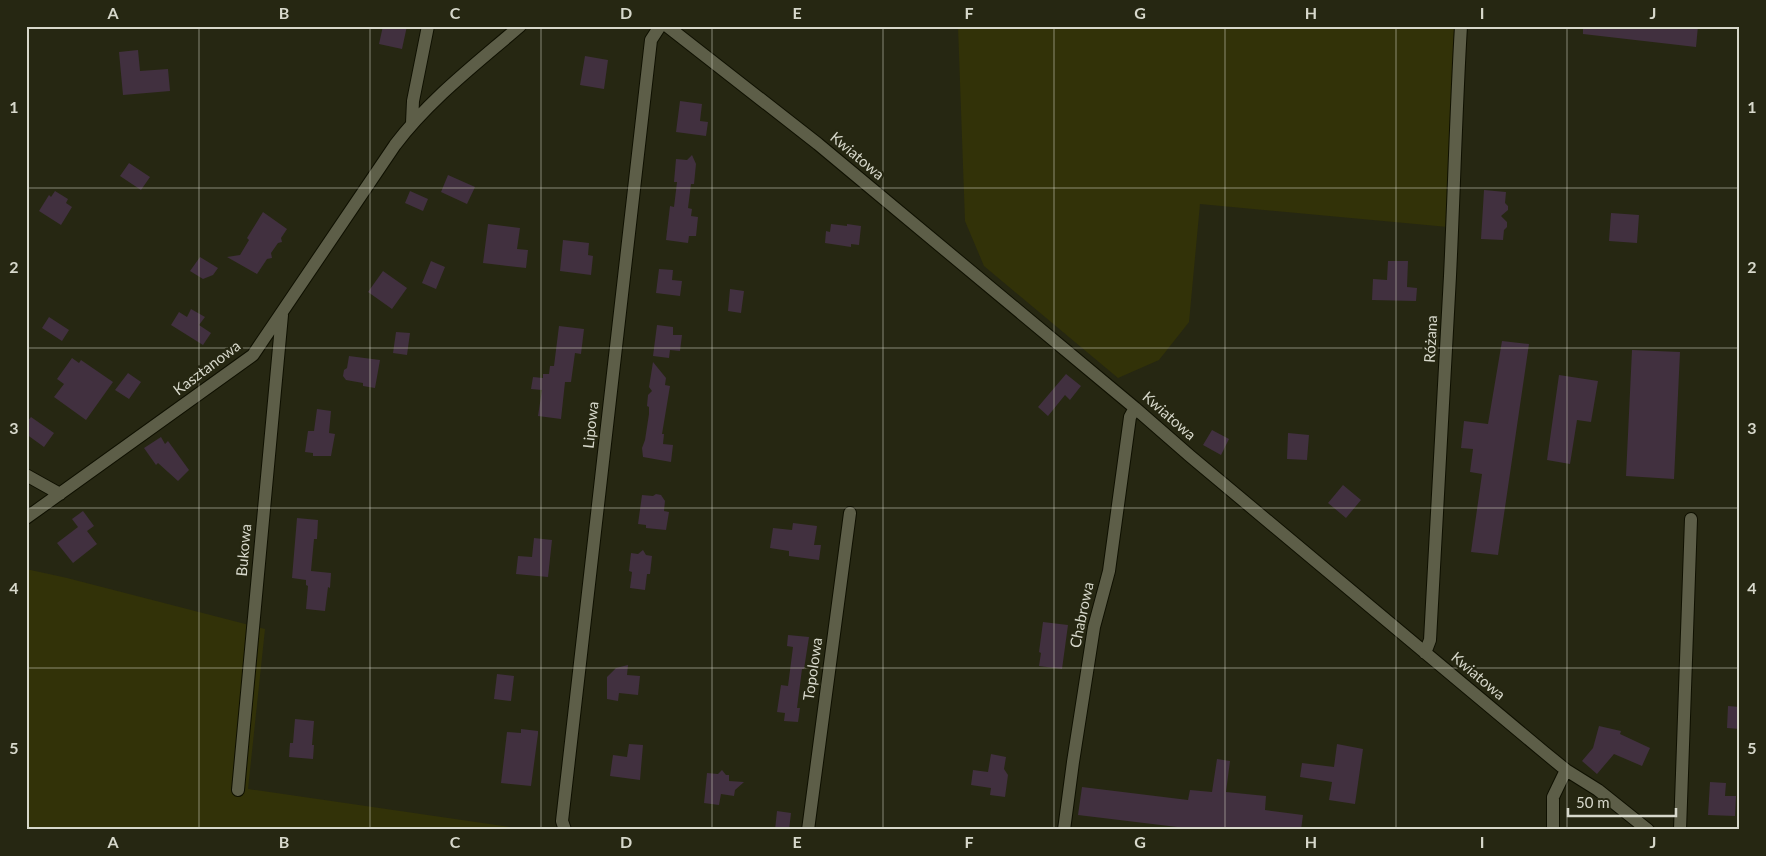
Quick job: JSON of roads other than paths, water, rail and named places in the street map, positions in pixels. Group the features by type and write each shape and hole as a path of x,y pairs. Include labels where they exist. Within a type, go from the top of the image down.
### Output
{"street":[{"path":"412,124 413,102 428,26"},
{"name":"Kasztanowa","path":"26,518 253,355 395,145 412,124 431,103 520,26"},
{"name":"Lipowa","path":"565,830 562,821 651,40 660,26"},
{"name":"Kwiatowa","path":"667,26 818,144 1566,770 1598,790 1648,830"},
{"name":"Różana","path":"1425,652 1430,640 1431,630 1455,178 1455,129 1461,26"},
{"name":"Bukowa","path":"238,790 282,312"},
{"name":"Chabrowa","path":"1064,830 1072,762 1093,637 1109,571 1130,417 1135,408"},
{"path":"26,475 60,494"},
{"name":"Topolowa","path":"808,830 850,513"},
{"path":"1680,830 1691,519"},
{"path":"1554,830 1553,797 1566,770"}]}
